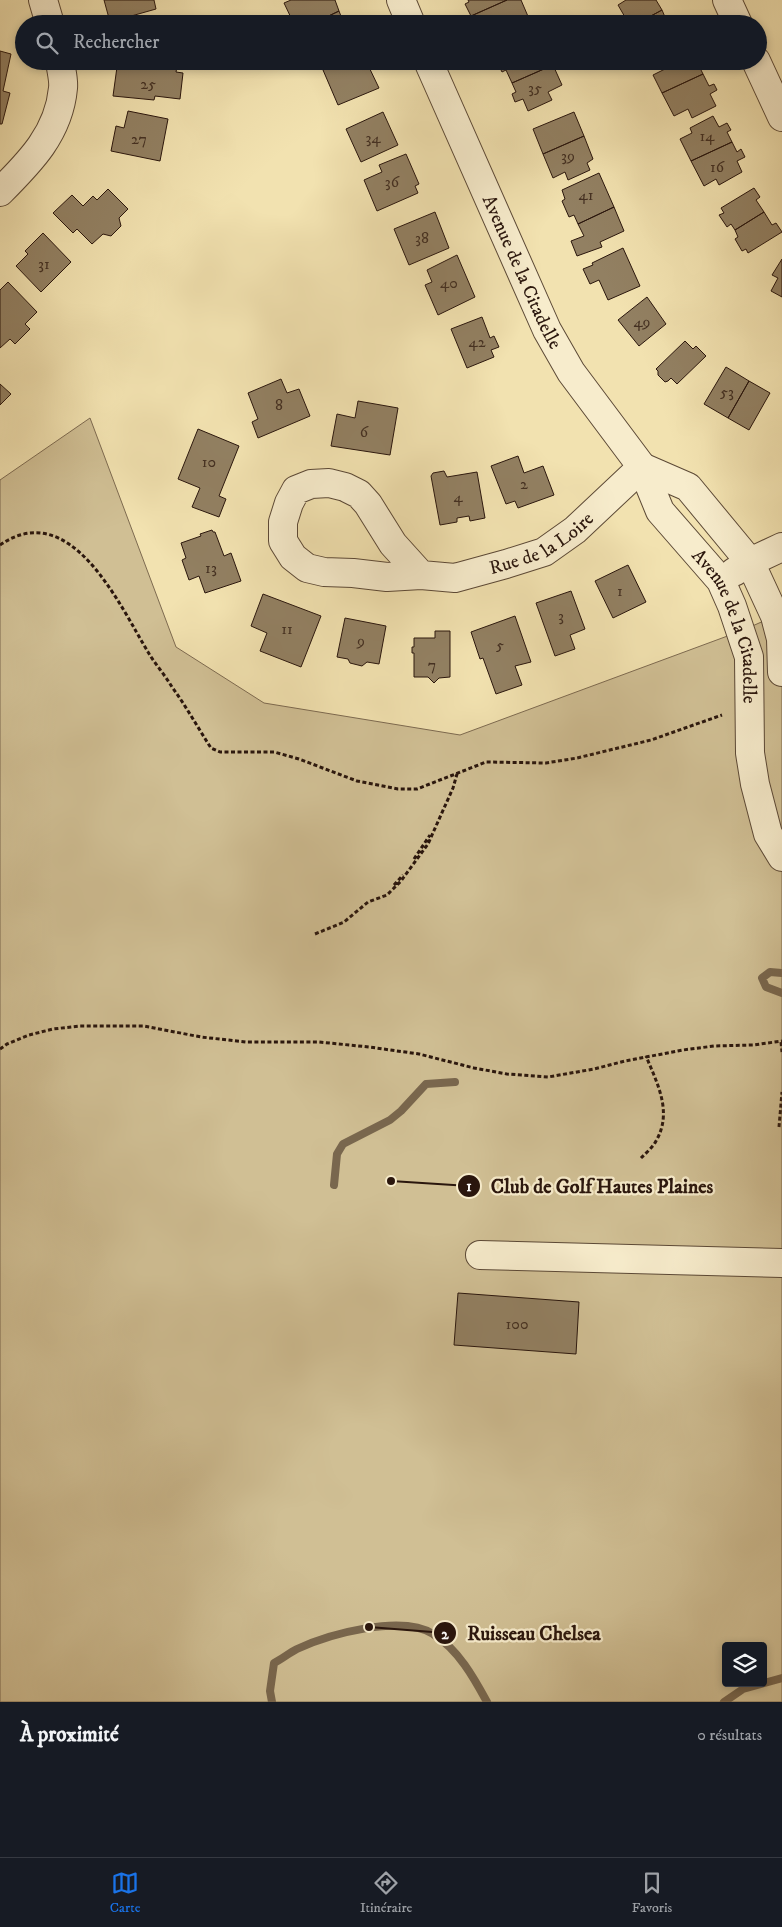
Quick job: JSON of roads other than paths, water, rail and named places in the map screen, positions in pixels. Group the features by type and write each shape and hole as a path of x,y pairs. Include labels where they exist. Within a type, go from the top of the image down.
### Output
{"street":[{"path":"43,0 47,15"},
{"path":"401,0 407,15"},
{"path":"727,0 734,15"},
{"path":"0,192 32,160 47,138 58,114 64,87 61,70"},
{"name":"Avenue de la Citadelle","path":"432,70 547,330 571,372 642,468 660,511 721,581 732,606 748,657 750,752 755,784 771,802 768,834 782,857"},
{"path":"760,70 782,117"},
{"name":"Avenue de la Citadelle","path":"642,468 688,487 750,562 775,616 781,639 782,672"},
{"name":"Rue de la Loire","path":"421,575 393,544 368,504 359,494 345,486 329,483 311,484 296,490 282,522 283,541 293,557 307,568 324,572 387,577 421,575 455,578 544,552 575,530 642,468"},
{"path":"721,581 750,562 782,547"},
{"path":"480,1255 782,1263"}],"waterway":[{"path":"782,973 770,972 762,978 766,987 782,993"},
{"path":"334,1185 337,1154 343,1144 390,1120 426,1084 455,1082"},
{"path":"272,1702 270,1691 274,1663 311,1643 346,1632 385,1626 420,1628 442,1640 458,1656 487,1702"},
{"path":"724,1702 743,1689 782,1678"}],"place":[{"name":"Club de Golf Hautes Plaines","path":"391,1181"},
{"name":"Ruisseau Chelsea","path":"369,1627"}]}
